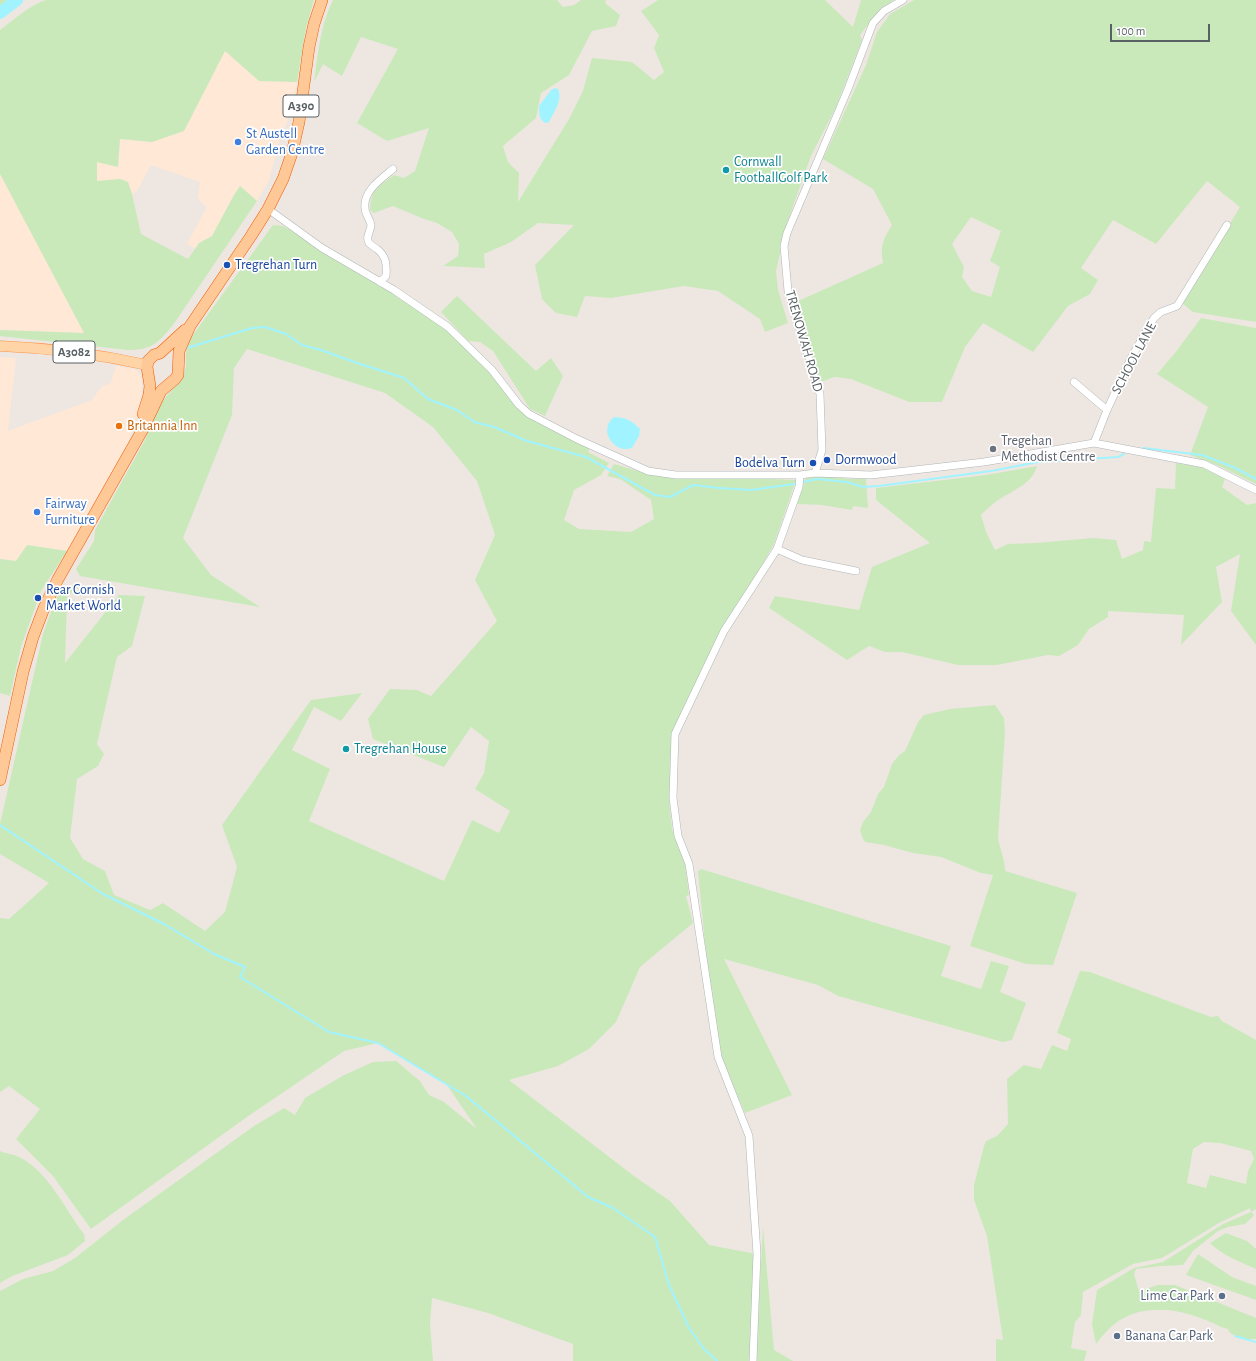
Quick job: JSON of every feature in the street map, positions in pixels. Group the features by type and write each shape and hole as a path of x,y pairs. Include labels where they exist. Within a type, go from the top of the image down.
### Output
{"highway":[{"name":"A390","path":"190,326 268,209 283,179 292,153 299,122 309,47 314,24 322,0"},
{"path":"160,353 190,326"},
{"path":"0,780 23,672 33,637 44,608 58,579 143,430 161,391 178,375 179,351 190,326"},
{"path":"131,449 149,395 150,386 148,361 154,355 166,353 171,355 178,363"},
{"path":"148,370 153,382 165,385 171,383"}],"main road":[{"name":"A3082","path":"0,346 56,350 110,357 148,370"}],"street":[{"name":"TRENOWAH ROAD","path":"815,473 822,450 820,394 788,291 784,246 787,233 848,89 873,23 884,11 903,0"},
{"path":"380,282 386,276 386,260 368,239 371,228 365,204 366,197 370,190 392,169"},
{"path":"268,209 322,248 380,282 448,326 492,370 529,414 591,446 648,471 676,475 799,481 815,473 879,474 984,462 1094,443 1204,464 1256,490"},
{"name":"SCHOOL LANE","path":"1094,443 1107,410 1131,358 1154,318 1161,312 1177,306 1227,225"},
{"path":"1074,382 1107,410"},
{"path":"753,1361 757,1254 749,1136 718,1057 689,864 678,836 673,791 675,734 724,630 777,549 799,481"},
{"path":"777,549 802,560 856,571"}],"shaded area":[{"path":"225,51 259,81 297,82 287,123 279,142 269,180 257,201 240,186 212,236 200,243 196,249 187,244 207,207 198,197 200,182 151,165 137,191 132,194 128,182 120,179 97,181 97,162 118,167 120,139 152,142 184,131"},
{"path":"0,174 85,333 0,330"},
{"path":"0,357 16,358 8,431 92,400 102,386 111,383 116,366 135,369 141,376 142,386 139,410 126,449 67,551 27,545 16,561 0,559"}],"green space":[{"path":"0,0 17,0 0,13"},
{"path":"46,0 314,0 306,28 297,82 259,81 225,51 184,131 152,142 120,139 118,167 97,162 97,181 120,179 128,182 141,234 188,259 199,243 212,236 240,186 257,201 173,325 158,341 143,349 128,350 0,336 0,330 84,333 0,174 0,30 28,9"},
{"path":"333,0 557,0 563,7 574,5 581,0 606,0 605,3 620,15 616,26 592,31 569,75 541,93 536,118 503,146 508,162 519,173 518,202 569,119 583,91 592,58 632,62 654,80 664,72 654,48 659,35 641,11 658,0 825,0 853,27 861,0 894,0 881,8 860,35 862,40 836,107 811,156 787,223 776,271 778,290 788,323 765,332 760,319 718,291 684,286 611,298 585,296 577,317 556,313 542,299 535,265 574,225 538,223 511,242 484,254 485,268 443,266 458,256 459,244 452,232 437,223 393,206 374,213 370,210 372,197 376,189 394,175 404,178 415,171 429,128 387,141 357,123 398,49 361,37 342,76 323,64 314,82 322,30"},
{"path":"914,0 1256,0 1256,322 1193,312 1182,303 1240,207 1207,181 1156,244 1113,220 1081,268 1098,280 1090,294 1068,306 1033,352 983,323 965,347 942,402 909,402 851,379 834,377 821,382 796,302 883,263 882,247 886,235 892,225 873,189 823,159 866,65 877,32 890,14","holes":["971,217 1001,231 990,261 1000,267 991,297 972,291 962,277 964,267 952,244"]},
{"path":"273,225 283,226 322,248 448,326 529,414 591,446 588,452 609,463 601,475 574,490 564,520 579,529 631,532 654,519 651,500 620,479 607,476 614,464 648,474 796,480 774,544 724,631 673,733 669,798 672,829 684,857 689,895 686,896 693,923 640,967 616,1022 589,1049 558,1066 509,1080 634,1176 670,1201 709,1245 757,1254 756,1358 763,1227 774,1350 793,1361 573,1361 573,1344 488,1313 432,1298 430,1324 433,1361 0,1361 0,1291 23,1279 53,1271 75,1258 123,1220 254,1126 284,1108 295,1115 305,1098 344,1075 373,1062 396,1061 420,1081 429,1095 444,1102 477,1129 447,1085 378,1043 344,1051 247,1117 91,1229 53,1176 16,1139 40,1109 9,1086 0,1092 0,918 9,919 49,883 0,854 0,824 43,634 55,601 61,590 68,586 79,586 67,597 65,663 119,595 145,596 132,646 117,657 97,744 104,754 98,766 77,779 70,838 83,859 105,871 114,895 150,910 163,903 205,931 225,912 237,867 222,825 311,700 362,693 341,721 314,707 292,750 330,769 309,821 444,881 472,820 499,833 510,811 475,789 484,773 489,741 471,727 444,767 373,739 368,719 390,689 417,690 431,696 497,621 475,580 495,535 477,481 433,427 385,393 247,349 234,368 232,415 183,538 211,575 260,607 80,576 76,569 94,541 95,530 145,440 160,404 183,377 186,367 186,353 190,339"},
{"path":"457,296 536,371 551,358 563,376 545,416 530,409 493,351 480,342 468,341 441,312"},
{"path":"1201,318 1256,328 1256,484 1219,466 1190,455 1208,407 1157,374"},
{"path":"1176,463 1204,468 1225,479 1222,487 1247,505 1256,503 1256,645 1231,611 1240,554 1216,567 1222,602 1181,645 1184,615 1108,611 1108,617 1089,629 1078,645 1059,656 1048,655 997,665 958,665 902,652 885,652 869,646 847,660 769,608 775,596 859,610 872,567 930,543 876,500 876,488 986,475 1037,466 1030,479 1025,484 990,506 981,515 986,532 995,550 1008,544 1093,538 1116,540 1122,559 1143,550 1144,541 1151,542 1156,488 1175,489"},
{"path":"828,476 850,479 866,479 868,508 853,506 852,510 822,505 797,504 806,478"},
{"path":"27,545 67,551 41,591 21,647 10,696 0,693 0,559 16,561"},
{"path":"995,705 1004,718 1005,732 998,838 1005,871 1077,893 1053,965 1026,964 970,946 993,875 981,873 941,857 913,853 884,845 865,842 860,830 863,822 871,812 878,794 884,787 892,764 899,755 905,751 918,722 924,715 950,709"},
{"path":"701,869 951,946 941,976 981,989 991,961 1009,966 1000,992 1026,1003 1012,1040 1003,1042 838,996 818,985 724,959 792,1095 745,1113 721,1057 706,954 698,871"},
{"path":"1080,971 1090,972 1211,1017 1218,1016 1222,1021 1256,1040 1256,1209 1251,1212 1250,1208 1219,1223 1162,1258 1133,1264 1083,1292 1081,1315 1075,1322 1071,1348 1087,1351 1084,1361 996,1361 996,1339 1003,1340 987,1236 974,1200 974,1185 986,1141 997,1136 1008,1124 1007,1079 1024,1065 1041,1069 1052,1045 1067,1051 1071,1039 1057,1033","holes":["1204,1142 1220,1143 1251,1151 1254,1159 1248,1171 1246,1184 1210,1175 1206,1188 1187,1183 1193,1149"]},
{"path":"0,1151 19,1157 40,1173 56,1192 84,1234 85,1241 68,1255 12,1276 0,1283"},
{"path":"1251,1212 1254,1215 1245,1224 1228,1227 1218,1231 1193,1251 1183,1265 1136,1269 1134,1274 1139,1291 1158,1285 1175,1285 1256,1318 1256,1339 1245,1339 1239,1337 1229,1332 1227,1329 1196,1316 1169,1310 1156,1310 1142,1311 1129,1315 1111,1327 1096,1344 1092,1324 1097,1290 1134,1268 1163,1262 1223,1224"},
{"path":"1226,1233 1247,1241 1256,1249 1256,1269 1226,1255 1210,1243"},
{"path":"1198,1254 1232,1277 1256,1286 1256,1300 1186,1275"}],"water":[{"path":"555,88 558,89 559,102 549,122 546,123 541,119 539,114 539,106 551,90"},
{"path":"614,417 628,420 640,429 639,436 632,448 623,449 613,444 610,440 607,430 610,421"}],"waterway":[{"path":"0,13 17,0"},
{"path":"187,348 252,328 265,327 286,334 302,345 404,378 428,399 457,410 474,422 494,427 527,441 586,457 655,495 670,497 693,485 751,490 817,479 847,482 863,487 879,486 991,471 1038,462 1118,457 1124,454"},
{"path":"1143,448 1202,455 1233,467 1256,479"},
{"path":"0,825 103,894 164,924 214,954 245,967 240,977 329,1032 378,1043 466,1096 588,1197 613,1208 655,1237 669,1285 689,1328 703,1348 717,1361"},
{"path":"1235,1336 1256,1342"}],"place":[{"name":"St Austell Garden Centre","path":"238,142"},
{"name":"Cornwall FootballGolf Park","path":"726,170"},
{"name":"Tregrehan Turn","path":"227,265"},
{"name":"Britannia Inn","path":"119,426"},
{"name":"Tregehan Methodist Centre","path":"993,449"},
{"name":"Dormwood","path":"827,460"},
{"name":"Bodelva Turn","path":"813,463"},
{"name":"Fairway Furniture","path":"37,512"},
{"name":"Rear Cornish Market World","path":"38,598"},
{"name":"Tregrehan House","path":"346,749"},
{"name":"Lime Car Park","path":"1222,1296"},
{"name":"Banana Car Park","path":"1117,1336"}]}
